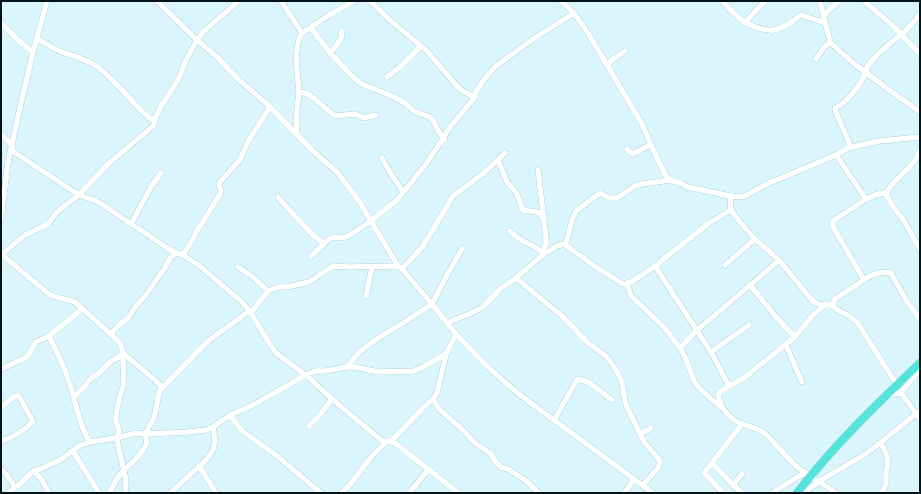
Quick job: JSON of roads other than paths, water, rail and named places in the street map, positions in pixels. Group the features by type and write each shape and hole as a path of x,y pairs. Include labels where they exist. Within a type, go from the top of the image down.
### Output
{"highway":[{"path":"797,493 808,475 864,417 920,363"}],"street":[{"path":"1,220 11,147 33,52 47,1"},
{"path":"157,1 338,173 359,201 400,267 456,334 489,368 520,395 653,493"},
{"path":"125,493 126,480 117,441 119,433 116,422 120,396 124,384 123,353 120,343 75,302 49,294 1,254 25,235 49,223 55,214 79,195 108,164 154,124 154,119 178,80 186,60 197,40 204,31 240,1"},
{"path":"281,1 302,33"},
{"path":"297,135 296,119 299,92 296,69 296,53 302,33 354,1"},
{"path":"370,1 421,46 456,86 475,97"},
{"path":"561,1 574,13 607,65 642,124 665,174 670,180"},
{"path":"722,1 737,17 745,23 755,27 772,30 777,29 802,14 825,23"},
{"path":"745,23 765,1"},
{"path":"820,1 830,42 844,56 920,112"},
{"path":"824,15 839,1"},
{"path":"864,1 881,15 920,54"},
{"path":"311,256 323,243 329,239 347,236 371,221 396,200 444,139 450,127 475,97 475,94 482,82 495,67 533,39 574,13"},
{"path":"851,147 835,108 843,104 848,98 866,72 866,67 872,60 913,23 920,13"},
{"path":"1,23 19,41 33,52"},
{"path":"311,28 331,54 352,77 360,83 405,103 414,111 430,117 444,139"},
{"path":"331,54 332,50 341,39 342,31"},
{"path":"37,39 59,51 90,62 96,66 104,72 142,111 151,119 154,119"},
{"path":"816,59 824,47 830,42"},
{"path":"387,77 400,67 421,46"},
{"path":"607,65 625,51"},
{"path":"299,92 309,94 336,116 355,114 365,118 376,115"},
{"path":"111,334 128,318 165,268 170,258 179,254 192,241 220,194 221,190 219,182 239,161 249,140 270,107"},
{"path":"1,135 10,142 14,152 21,157 79,195 102,204 131,224 201,267 242,302 251,313 276,353 306,375 381,440 395,443 458,493"},
{"path":"447,323 478,310 543,253 564,244 567,240 575,211 596,195 602,193 611,198 616,198 635,186 670,180 688,187 730,196 742,197 767,184 836,155 851,147 879,141 920,137"},
{"path":"627,149 631,154 633,154 651,145"},
{"path":"864,280 832,225 833,221 866,199 887,192 913,163 920,150"},
{"path":"147,443 145,434 154,418 160,390 208,341 248,312 251,313 268,291 273,288 287,287 309,282 333,266 400,267 419,251 426,242 453,196 485,172 505,153"},
{"path":"836,155 866,199"},
{"path":"382,158 403,192"},
{"path":"1,159 8,162"},
{"path":"498,160 507,182 516,192 523,210 536,211 544,219"},
{"path":"538,170 546,238 543,253"},
{"path":"131,224 152,185 161,173"},
{"path":"887,192 887,198 903,219 920,250"},
{"path":"730,196 731,210 739,221 755,239 779,260 814,302 821,305 832,306 857,322 897,385"},
{"path":"278,197 312,235 323,243"},
{"path":"564,244 593,265 624,284 655,266 709,223 731,210"},
{"path":"510,232 518,239 538,248 543,253"},
{"path":"725,265 755,239"},
{"path":"347,367 360,352 378,338 432,304 462,249"},
{"path":"680,348 697,330 779,260"},
{"path":"655,266 680,307 711,352 729,386"},
{"path":"238,267 253,277 268,291"},
{"path":"366,296 372,267"},
{"path":"832,306 835,299 873,274 888,272 891,273 906,300 920,319"},
{"path":"516,278 562,316 587,342 603,353 622,380 626,407 645,444 660,462 658,468 642,485"},
{"path":"627,283 631,296 664,328 680,348 694,381 699,388 732,418 763,433 795,465 836,493"},
{"path":"750,285 795,337"},
{"path":"724,410 718,395 721,391 744,378 786,345 795,337 812,316 825,305"},
{"path":"1,369 27,357 36,342 49,336 82,309"},
{"path":"711,352 749,325"},
{"path":"341,493 349,486 368,461 433,399 440,385 446,354 456,334"},
{"path":"49,336 63,366 86,438 90,442"},
{"path":"786,345 802,382"},
{"path":"123,353 163,387"},
{"path":"74,397 86,386 91,378 98,374 111,360 119,357 123,353"},
{"path":"8,493 34,470 60,460 79,446 90,442 136,433 155,434 200,431 213,427 230,415 251,406 314,371 354,367 379,372 414,371 446,354"},
{"path":"886,396 901,393 920,369"},
{"path":"554,420 578,379 587,382 612,400"},
{"path":"804,493 819,482 856,460 919,414 901,393"},
{"path":"1,407 18,395 33,422 24,430 8,440 1,441"},
{"path":"309,426 332,399"},
{"path":"433,399 440,410 463,430 475,443 490,453 501,467 508,469 525,480 539,493"},
{"path":"230,415 241,430 277,456 321,493"},
{"path":"723,493 704,473 742,424"},
{"path":"170,493 206,459 213,450 215,441 213,427"},
{"path":"640,434 651,428"},
{"path":"108,493 118,477 140,454 155,434"},
{"path":"880,443 887,456 888,463 886,482 882,493"},
{"path":"73,451 99,493"},
{"path":"712,463 732,485 742,493"},
{"path":"199,466 216,493"},
{"path":"409,493 429,469"},
{"path":"1,470 6,474 10,482 15,487"},
{"path":"34,470 42,480 49,493"},
{"path":"732,485 742,474"},
{"path":"772,493 799,476 808,475"},
{"path":"624,493 634,479"}]}
